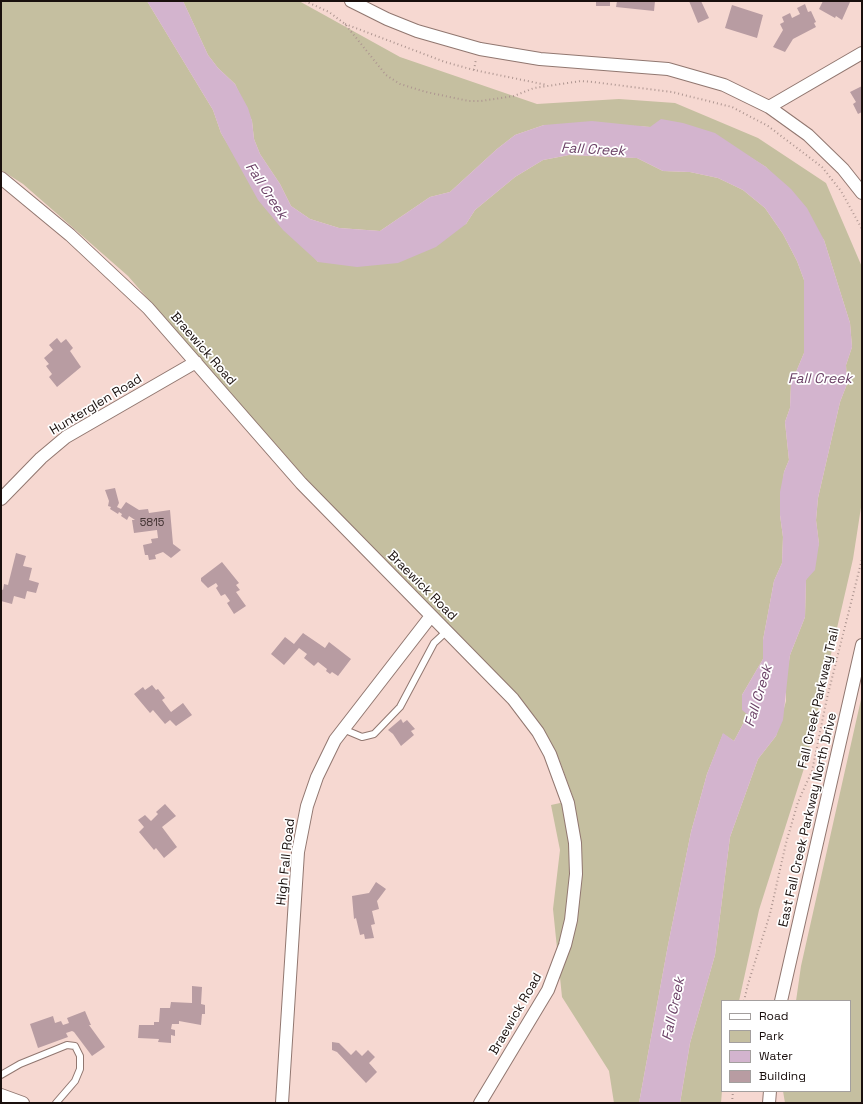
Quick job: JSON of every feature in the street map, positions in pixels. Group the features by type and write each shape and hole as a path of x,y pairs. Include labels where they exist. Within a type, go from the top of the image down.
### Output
{"street":[{"path":"351,1 393,22 464,45 540,59 647,66 675,71 724,85 769,107 808,135 843,169 862,193"},
{"path":"769,107 862,53"},
{"name":"Braewick Road","path":"1,178 47,214 101,262 153,313 301,483 513,699 538,732 550,754 568,802 575,843 576,874 573,910 565,945 558,965 540,1004 480,1103"},
{"name":"Hunterglen Road","path":"1,499 41,458 66,437 196,362"},
{"name":"High Fall Road","path":"282,1103 299,845 304,816 313,786 330,748 343,729 431,616"},
{"name":"East Fall Creek Parkway North Drive","path":"781,1000 862,645"},
{"path":"770,1092 770,1103"},
{"path":"1,1095 23,1103"}],"lane":[{"path":"343,729 362,738 374,734 400,707 431,649 447,631"},
{"path":"1,1075 20,1064 67,1045 74,1046 80,1056 80,1069 74,1081 56,1103"}],"path":[{"path":"306,1 329,12 345,24 386,75 400,84 411,88 469,101 481,101 504,98 534,88 581,82 672,92 732,107 774,130 822,167 841,191 862,229"},
{"path":"345,24 445,62 550,85"},
{"name":"Fall Creek Parkway Trail","path":"744,1000 770,914 786,843 798,802 812,771 827,698 862,559"},
{"path":"732,1103 734,1092"}],"green space":[{"path":"1,1 147,1 213,110 221,133 239,163 318,262 466,224 475,210 515,177 543,160 569,155 637,158 663,171 690,172 718,178 743,190 765,208 783,234 797,261 804,280 804,353 791,384 790,408 785,422 789,460 784,472 780,515 783,537 782,563 774,581 763,640 763,659 742,695 749,718 743,724 734,741 723,734 707,774 691,832 668,945 639,1103 614,1103 609,1071 562,997 553,909 560,850 551,805 574,800 559,759 535,717 287,459 128,276 23,184 1,170"},
{"path":"183,1 299,1 400,57 537,104 619,99 675,103 758,138 826,183 862,267 862,501 853,559 806,762 759,910 739,1000 721,1000 721,1103 680,1103 690,1043 715,955 730,837 758,759 776,736 786,701 786,679 790,655 805,617 806,580 819,544 816,520 818,498 840,402 847,384 846,365 852,347 850,323 824,240 766,167 743,153 650,127 636,126 544,125 515,135 497,149 450,192 430,197 380,231 339,228 310,219 291,206 280,184 260,154 254,139 252,121 235,84 218,68 208,55"},
{"path":"862,695 862,1103 785,1103 783,1092 851,1092 851,1000 796,1000 801,966"}],"water":[{"name":"Fall Creek","path":"147,1 183,1 208,55 218,68 235,84 248,108 252,121 254,139 260,154 280,184 291,206 310,219 339,228 380,231 430,197 450,192 497,149 515,135 544,125 592,121 650,127 661,119 683,123 715,133 766,167 791,189 807,208 824,240 850,323 852,347 846,365 847,384 840,402 818,498 816,520 819,544 815,570 806,580 805,617 790,655 783,720 776,736 758,759 730,837 715,955 690,1043 680,1103 639,1103 668,945 691,832 707,774 723,733 734,741 743,724 749,718 748,715 742,710 742,695 763,659 763,640 774,581 782,563 783,537 780,515 780,492 784,472 789,460 785,422 790,408 791,384 804,353 804,280 797,261 783,234 765,208 743,190 718,178 690,172 663,171 637,158 569,155 543,160 515,177 475,210 466,224 436,247 398,263 357,267 318,262 283,230 258,200 221,133 213,110"}],"building":[{"path":"596,1 610,1 610,6 596,6"},
{"path":"617,1 655,1 654,11 616,7"},
{"path":"689,1 701,1 709,18 698,23"},
{"path":"823,1 850,2 842,20 836,16 835,18 819,9"},
{"path":"805,4 808,12 811,11 816,22 814,23 816,27 793,39 785,52 773,47 783,30 780,24 784,22 782,17 790,13 792,18 800,14 797,8"},
{"path":"732,5 763,15 757,38 725,28"},
{"path":"862,86 862,112 858,114 853,104 856,102 850,92"},
{"path":"57,338 61,343 66,339 73,348 70,351 81,367 57,387 49,377 52,374 46,366 49,364 44,358 53,350 49,345"},
{"path":"115,488 119,503 117,507 121,509 126,502 139,510 148,509 149,513 170,510 173,544 181,550 171,558 163,552 155,555 156,559 149,560 148,555 145,555 143,545 152,543 151,539 158,538 157,530 134,533 132,520 135,520 129,516 127,520 121,516 122,514 119,512 118,514 110,509 111,507 108,506 109,501 105,490"},
{"path":"16,553 26,556 23,566 32,568 29,580 39,583 36,593 27,591 25,599 14,596 12,604 1,601 1,589 3,590 4,584 8,585"},
{"path":"222,562 239,583 236,585 240,590 236,592 246,606 234,614 227,603 230,601 225,594 221,596 216,588 218,586 216,583 208,588 201,581 201,578"},
{"path":"303,633 325,648 329,642 351,659 338,676 332,672 330,674 326,671 327,669 318,662 314,666 304,658 307,654 299,648 284,665 271,654 285,637 294,644"},
{"path":"152,685 156,690 158,689 165,698 162,700 171,712 183,703 192,715 176,726 170,720 165,724 153,710 150,713 134,694 143,687 145,690"},
{"path":"401,719 403,723 407,720 415,729 411,731 414,735 401,746 393,734 388,730"},
{"path":"165,804 176,816 162,827 177,847 164,858 156,848 154,850 139,832 144,827 138,820 145,815 151,821 158,814 156,812"},
{"path":"376,882 386,889 377,901 379,909 372,911 375,924 371,925 374,938 365,939 364,934 360,935 356,918 354,919 352,896 369,893"},
{"path":"192,986 202,987 201,1004 205,1005 205,1014 202,1014 201,1025 179,1021 179,1024 172,1024 171,1029 175,1030 175,1036 171,1035 171,1043 158,1042 159,1039 138,1038 139,1025 154,1025 154,1022 159,1022 160,1008 170,1008 171,1002 192,1003"},
{"path":"85,1011 91,1025 89,1025 105,1047 92,1056 72,1031 66,1033 68,1037 38,1048 30,1024 53,1016 55,1023 61,1021 63,1025 69,1023 67,1018"},
{"path":"332,1042 339,1043 351,1055 356,1050 362,1056 368,1050 375,1057 369,1063 377,1072 366,1083 337,1052 332,1050"}]}
